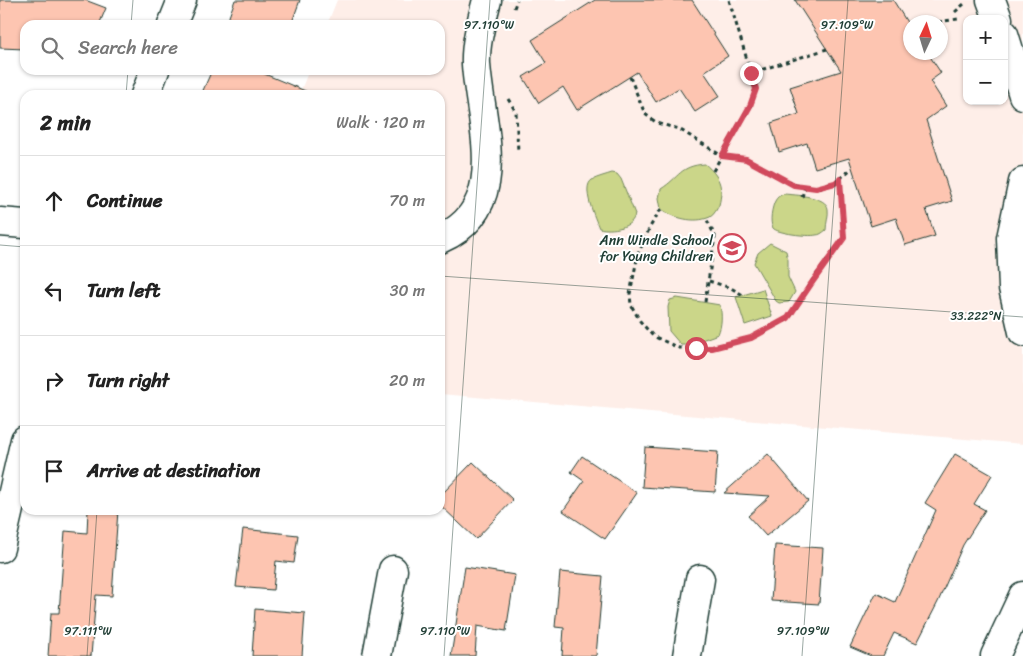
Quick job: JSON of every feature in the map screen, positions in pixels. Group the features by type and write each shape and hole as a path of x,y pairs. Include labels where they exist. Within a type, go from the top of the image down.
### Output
{"street":[{"path":"174,20 182,0"},
{"path":"445,236 464,226 480,202 487,179 486,137 476,62 480,29 487,0"},
{"path":"991,0 997,15"},
{"path":"1008,47 1023,95"},
{"path":"147,90 153,75"},
{"path":"1023,182 1011,238 1013,288 1023,332"},
{"path":"0,222 20,224"},
{"path":"0,548 20,462"},
{"path":"377,656 393,570"},
{"path":"687,656 700,579"},
{"path":"995,656 1023,596"}],"path":[{"path":"512,12 517,0"},
{"path":"713,171 750,106 756,89 728,0"},
{"path":"955,12 970,0"},
{"path":"948,20 958,19"},
{"path":"751,73 827,49"},
{"path":"630,77 645,114 657,123 679,129 722,156 746,159 794,185 816,188 835,183 852,168"},
{"path":"505,93 516,112 518,152"},
{"path":"661,209 650,227 638,254 630,294 631,304 640,321 653,336 679,348 712,348 751,338 788,318 844,238 840,179"},
{"path":"802,196 804,186"},
{"path":"705,302 715,236 706,218"},
{"path":"708,281 731,288 743,295"}],"shaded area":[{"name":"Ann Windle School for Young Children","path":"337,0 1023,0 1023,444 445,394 445,90 301,90 307,75 445,75 445,20 329,20"}],"green space":[{"path":"705,164 717,177 721,192 719,205 713,215 704,219 691,220 672,215 661,209 659,198 661,189 690,167"},
{"path":"612,173 617,174 621,179 635,214 630,223 616,229 599,228 588,196 589,184 592,180"},
{"path":"784,194 810,197 822,201 828,209 826,230 819,235 807,235 775,230 772,225 772,211 778,197"},
{"path":"770,243 786,251 788,277 795,292 789,302 779,303 776,301 754,263 758,253"},
{"path":"763,289 772,316 745,325 736,297"},
{"path":"677,298 720,305 721,320 718,334 688,345 681,345 669,331 668,307 670,300"}],"building":[{"path":"0,0 85,0 106,8 101,20 20,20 20,49 0,48"},
{"path":"235,0 300,0 293,20 228,20"},
{"path":"595,0 692,0 728,56 704,72 720,96 695,112 679,88 656,102 637,72 577,110 563,87 539,103 523,77 546,63 532,40"},
{"path":"795,0 893,0 903,16 903,60 932,60 941,73 930,81 946,106 926,120 952,201 926,209 935,236 905,245 896,218 871,226 849,158 815,168 807,143 779,152 771,123 799,114 790,87 841,71"},
{"path":"210,75 267,75 303,90 203,90"},
{"path":"645,447 718,452 715,492 642,487"},
{"path":"768,454 808,501 766,536 748,516 770,496 724,493"},
{"path":"955,454 992,475 974,504 985,510 963,545 938,602 917,643 894,633 883,656 871,656 850,647 876,593 895,602 936,510 925,503"},
{"path":"582,456 637,493 605,539 563,511 584,481 571,472"},
{"path":"473,462 513,500 476,539 445,510 445,491"},
{"path":"88,515 118,515 112,596 96,595 91,656 48,656 51,613 59,613 65,531 87,533"},
{"path":"243,529 298,535 294,563 276,561 273,590 236,587"},
{"path":"775,545 823,548 819,604 771,601"},
{"path":"465,567 515,575 506,631 477,626 475,656 451,656"},
{"path":"560,572 603,576 596,656 562,656 564,628 555,627"},
{"path":"255,609 305,613 302,656 252,656"}],"place":[{"name":"Ann Windle School for Young Children","path":"732,248"}],"route":[{"path":"696,348 712,348 751,338 788,318 844,238 840,179 835,183 816,188 794,185 746,159 722,156 750,106 756,89 751,73"}]}
